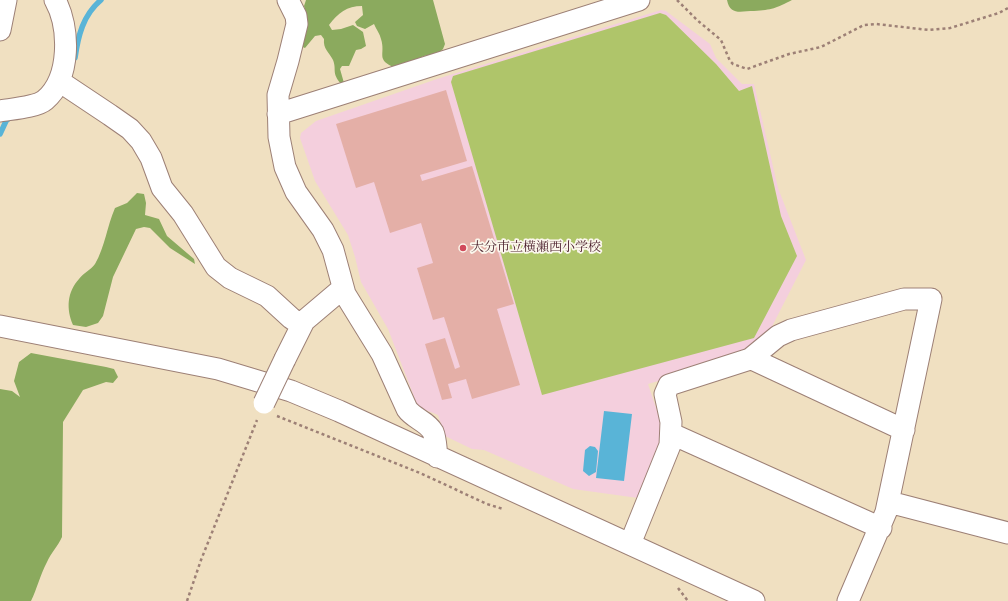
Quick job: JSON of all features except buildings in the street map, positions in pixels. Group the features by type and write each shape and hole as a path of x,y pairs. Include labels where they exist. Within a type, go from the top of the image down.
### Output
{"street":[{"path":"0,30 6,0"},
{"path":"0,111 41,102 47,97 59,81 65,50 66,29 63,17 54,0"},
{"path":"288,0 296,16 297,24 278,95 278,114 282,152 290,180 323,230 333,250 347,298 382,354 407,409 411,416 428,426 433,432 437,457"},
{"path":"278,114 639,0"},
{"path":"59,81 130,129 141,141 151,158 162,188 183,214 216,267 230,278 267,296 291,318 302,325"},
{"path":"263,407 306,318 343,288"},
{"path":"630,544 668,452 672,434 670,414 665,394 669,385 752,358 778,336 791,330 904,299 931,299 889,502 881,528 848,601"},
{"path":"0,326 162,357 248,377 291,391 339,411 754,601"},
{"path":"752,358 904,430"},
{"path":"672,434 881,528"},
{"path":"889,502 1007,528"}],"path":[{"path":"677,0 697,20 721,40 730,61 736,67 751,68 789,54 821,47 864,25 876,24 929,30 950,28 999,13 1008,8"},
{"path":"187,601 201,560 263,407 420,473 494,507 508,510"},
{"path":"674,585 688,601"}],"shaded area":[{"path":"661,10 666,11 710,44 716,58 742,84 754,84 778,188 806,260 762,346 744,356 648,384 661,423 660,442 638,498 573,489 484,450 472,449 445,436 438,415 418,407 388,329 361,282 348,235 315,181 300,138 301,133 316,121 437,79"}],"green space":[{"path":"306,0 433,0 445,44 443,49 438,54 424,56 395,68 383,59 380,35 374,24 365,29 357,26 355,22 363,15 362,6 352,7 339,14 329,25 332,30 353,25 363,32 366,46 356,50 349,66 342,66 340,69 344,83 341,84 336,77 333,60 325,48 324,39 321,35 315,36 305,48 300,46 307,17 304,6"},
{"path":"727,0 792,0 770,9 737,12 733,11 728,5"},
{"path":"660,13 666,15 716,64 739,91 752,86 781,216 797,256 754,338 542,395 451,82 453,76"},
{"path":"137,193 144,194 146,203 145,215 159,219 167,236 194,259 195,264 170,248 150,228 144,227 136,229 113,277 103,316 98,323 86,327 73,325 69,313 69,301 72,289 81,277 95,264 101,251 115,208 127,203"},
{"path":"31,353 114,369 118,377 113,383 106,382 83,390 63,422 62,537 45,567 31,601 0,601 0,389 12,391 20,397 14,381 19,362"}],"water":[{"path":"604,411 632,414 624,481 596,478"},
{"path":"590,446 595,447 598,451 596,472 589,476 583,471 585,450"}],"waterway":[{"path":"75,58 82,26 90,12 101,0"},
{"path":"0,134 6,121 12,116"}],"place":[{"name":"大分市立横瀬西小学校","path":"463,248"}]}
